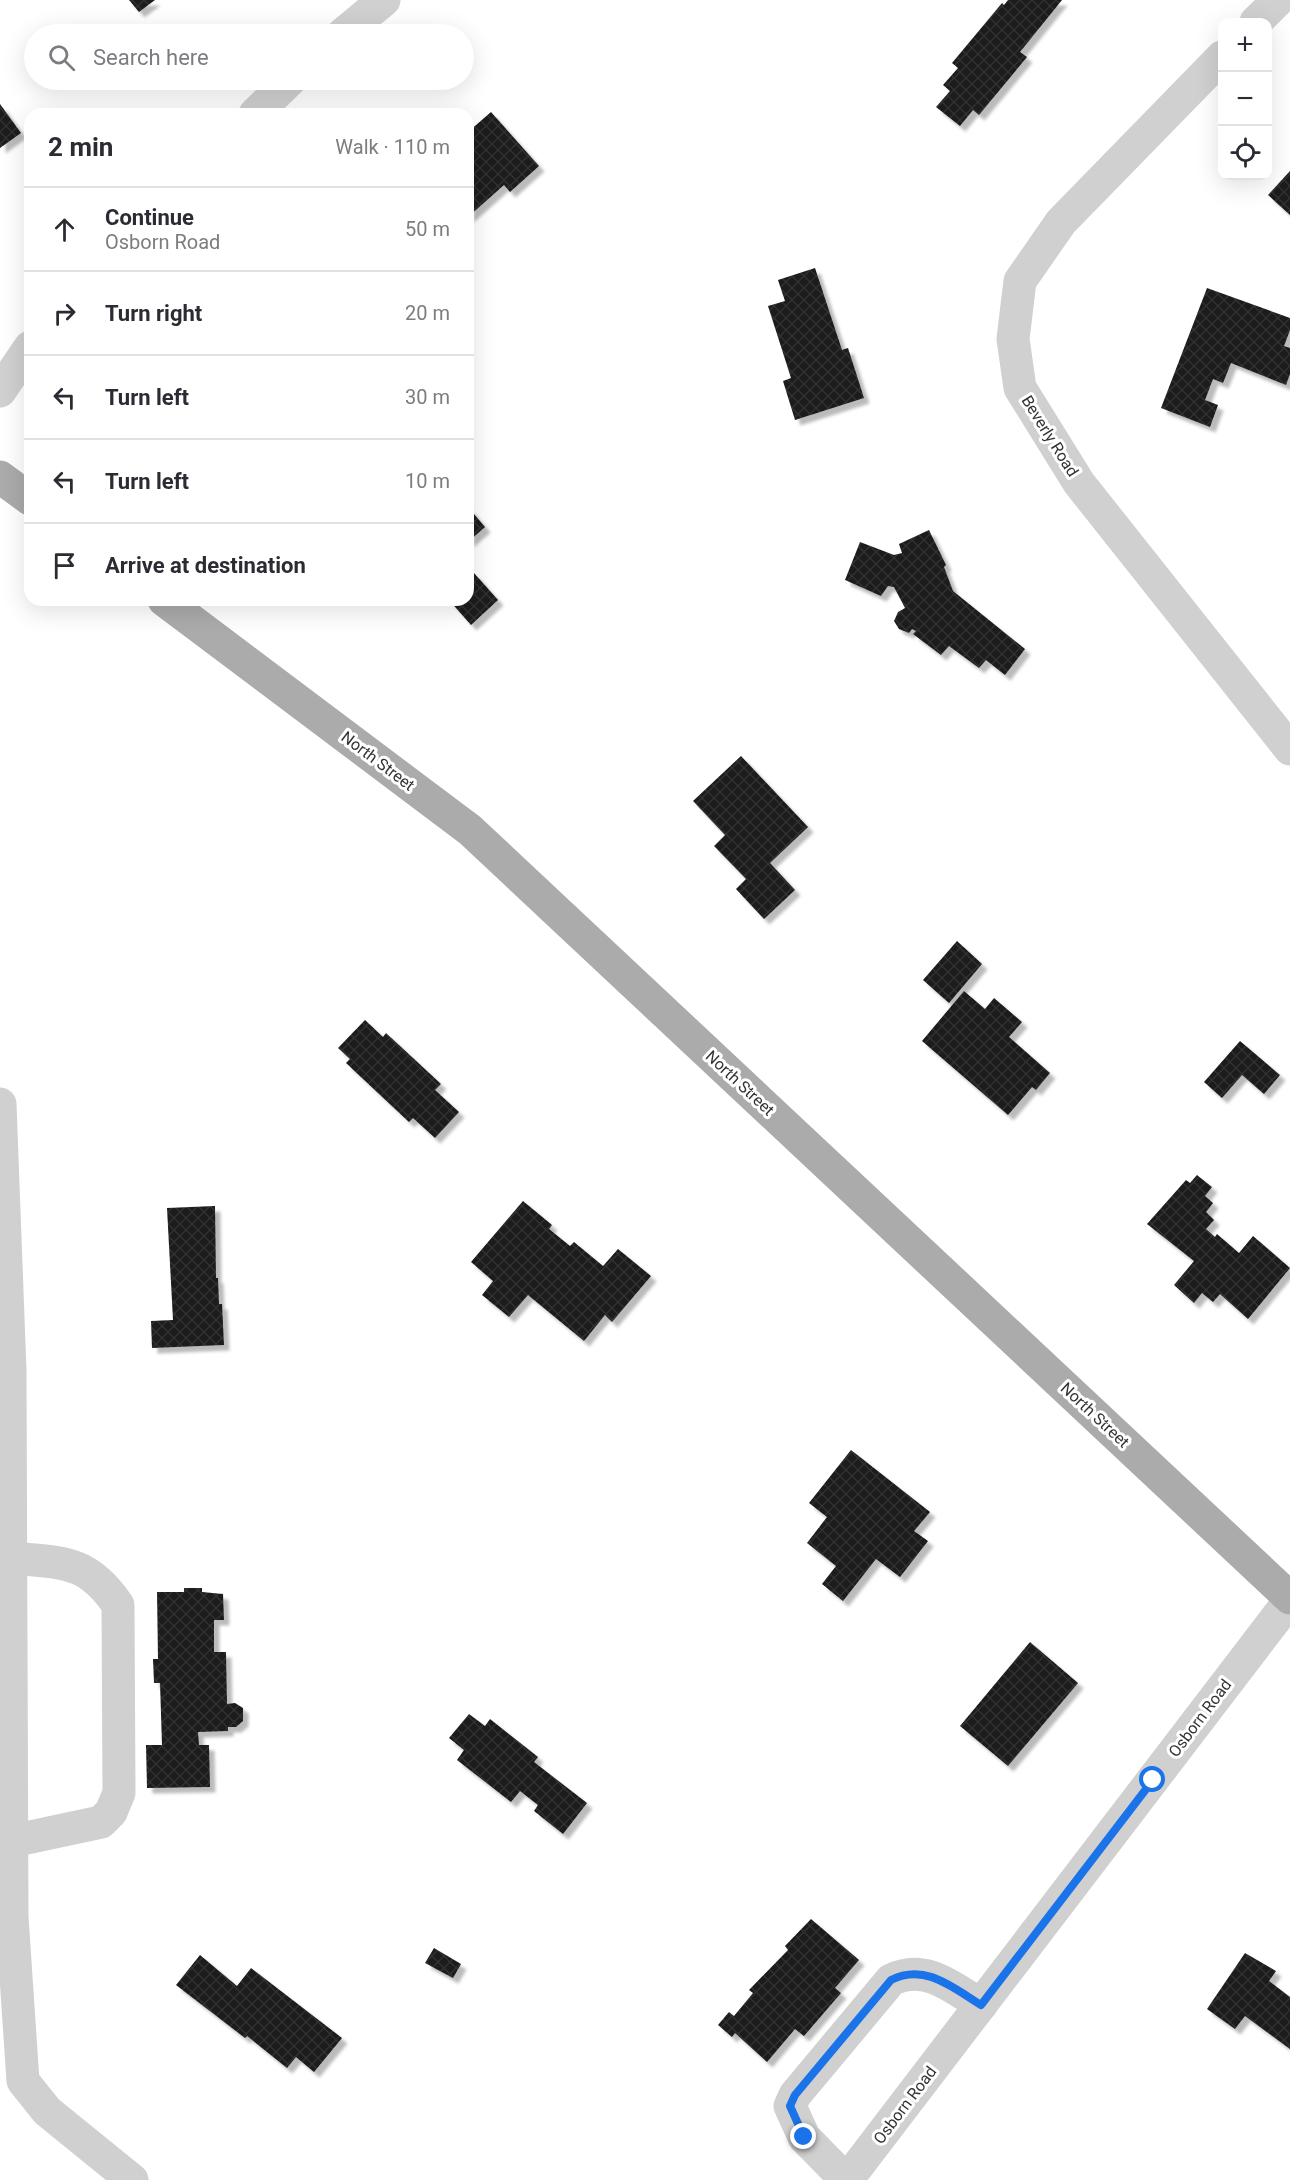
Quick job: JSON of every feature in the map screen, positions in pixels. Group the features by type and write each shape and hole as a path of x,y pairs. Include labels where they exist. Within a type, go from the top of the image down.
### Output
{"main road":[{"path":"0,477 24,495"},
{"name":"North Street","path":"172,606 470,830 1290,1599"}],"street":[{"path":"355,24 384,0"},
{"path":"1260,18 1278,0"},
{"name":"Beverly Road","path":"1218,61 1061,222 1020,281 1013,339 1020,388 1079,483 1290,749"},
{"path":"261,108 280,90"},
{"path":"0,391 24,356"},
{"path":"0,1104 10,1371 11,2087 47,2111 132,2180"},
{"path":"11,1558 82,1568 103,1583 118,1605 119,1793 111,1812 101,1822 12,1841"},
{"name":"Osborn Road","path":"847,2180 1290,1599"},
{"path":"847,2180 804,2137 790,2106 795,2095 891,1980 901,1975 916,1973 936,1977 981,2005"}],"building":[{"path":"129,0 155,0 139,12"},
{"path":"1008,0 1062,0 1020,52 1027,57 979,115 973,110 960,126 936,107 950,91 943,85 958,68 952,63 1002,3 1004,5"},
{"path":"0,104 21,133 0,148"},
{"path":"491,112 539,166 510,192 504,185 474,212 474,127"},
{"path":"1290,171 1290,215 1268,195"},
{"path":"815,268 842,350 848,348 864,398 795,420 783,381 791,378 768,306 785,301 778,280"},
{"path":"1207,288 1290,318 1290,330 1284,346 1290,348 1290,374 1286,385 1231,363 1223,383 1213,379 1205,400 1218,405 1210,427 1161,408"},
{"path":"474,514 485,527 474,537"},
{"path":"929,530 946,565 944,567 953,591 1025,649 1005,675 986,660 979,668 949,646 941,655 913,634 916,631 912,629 909,633 899,629 894,621 898,612 905,608 894,587 888,586 881,596 845,580 860,542 894,555 902,553 899,544"},
{"path":"474,573 498,600 471,625 454,606 474,606"},
{"path":"741,756 808,827 770,863 795,890 764,919 736,889 746,879 714,846 725,835 693,801"},
{"path":"957,941 982,964 949,1003 923,980"},
{"path":"964,991 985,1009 994,998 1022,1022 1009,1037 1050,1073 1036,1090 1032,1087 1008,1115 922,1041"},
{"path":"365,1020 383,1037 386,1033 441,1084 435,1090 459,1112 435,1138 413,1118 409,1122 346,1063 350,1059 338,1048"},
{"path":"1240,1041 1280,1075 1264,1094 1242,1075 1222,1098 1204,1082"},
{"path":"1197,1175 1212,1187 1205,1196 1213,1203 1206,1212 1214,1220 1206,1229 1215,1237 1217,1234 1239,1253 1253,1236 1290,1268 1248,1319 1220,1294 1213,1302 1202,1293 1194,1303 1174,1285 1194,1261 1147,1224 1186,1180 1190,1183"},
{"path":"523,1201 552,1225 549,1229 570,1246 574,1242 603,1266 618,1249 651,1276 612,1322 605,1315 584,1341 528,1295 509,1317 482,1295 493,1281 471,1262"},
{"path":"215,1206 216,1278 218,1278 219,1304 222,1304 224,1345 152,1348 151,1321 173,1320 167,1208"},
{"path":"851,1450 930,1512 914,1531 928,1541 900,1577 876,1559 843,1601 822,1584 836,1566 807,1543 827,1517 809,1503"},
{"path":"184,1588 202,1588 202,1592 223,1594 224,1620 214,1620 214,1652 226,1652 227,1704 235,1703 243,1708 243,1721 236,1727 228,1727 228,1731 198,1732 199,1745 209,1745 210,1787 147,1788 146,1745 162,1745 160,1683 154,1683 153,1659 158,1659 157,1592 184,1592"},
{"path":"1030,1642 1078,1683 1008,1766 960,1726"},
{"path":"469,1714 485,1726 490,1719 538,1757 534,1762 587,1803 563,1834 534,1811 538,1805 520,1791 511,1802 457,1760 464,1750 449,1738"},
{"path":"811,1919 859,1960 835,1988 841,1993 804,2036 795,2029 767,2062 735,2033 732,2037 718,2025 729,2012 734,2016 753,1993 749,1990 788,1950 785,1946"},
{"path":"434,1948 461,1964 453,1978 425,1963"},
{"path":"1245,1953 1276,1971 1269,1981 1290,1997 1290,2049 1245,2016 1235,2029 1207,2009"},
{"path":"200,1955 237,1986 251,1968 342,2038 314,2072 296,2057 287,2068 176,1985"}],"route":[{"path":"804,2137 795,2122 790,2106 795,2095 891,1980 901,1975 916,1973 936,1977 981,2005 1153,1780"}]}
